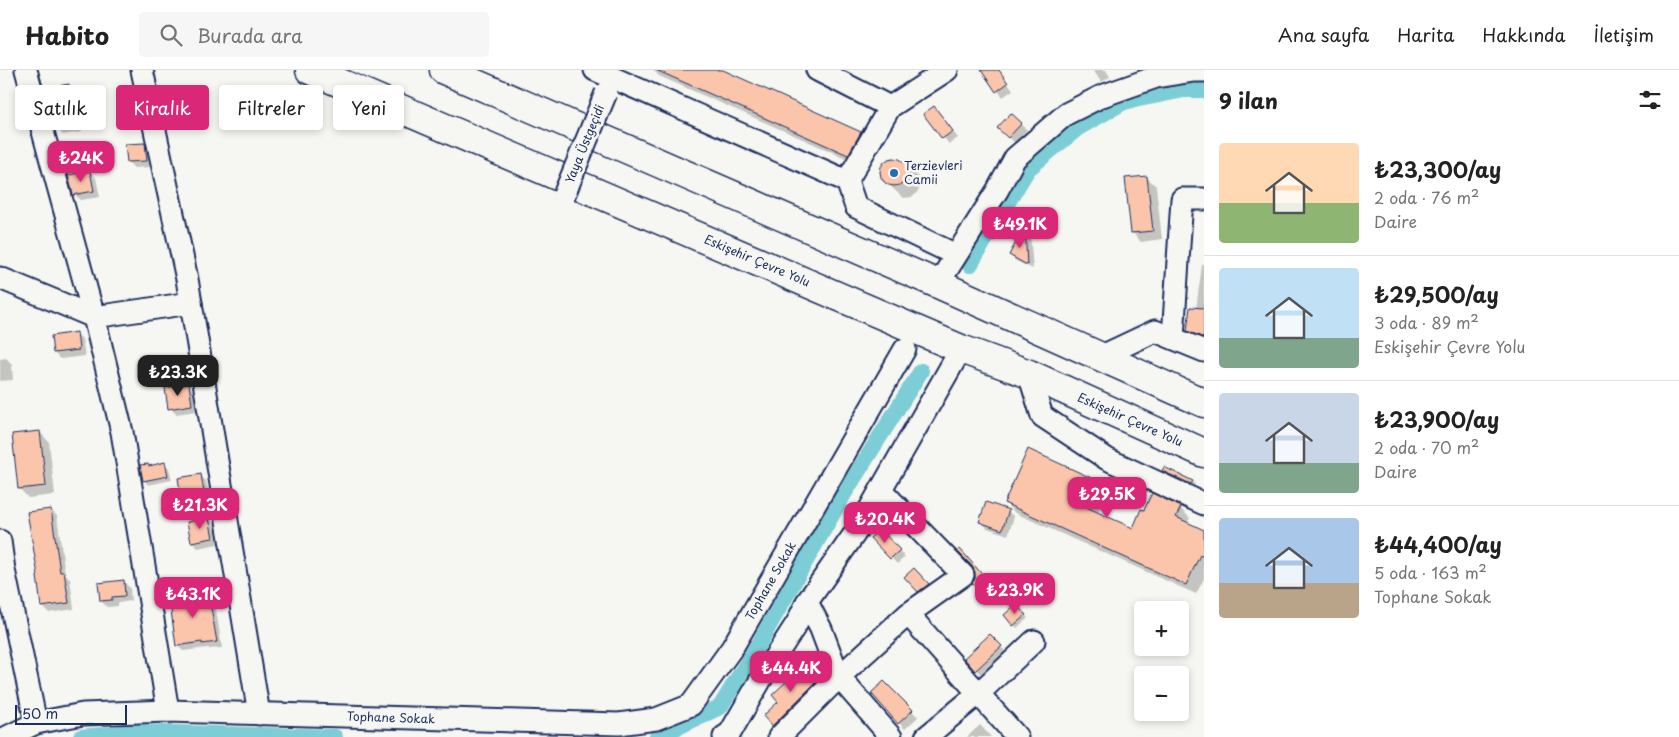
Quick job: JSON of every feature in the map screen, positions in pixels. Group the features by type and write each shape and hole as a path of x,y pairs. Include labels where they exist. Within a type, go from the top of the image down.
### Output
{"highway":[{"name":"Eskişehir Çevre Yolu","path":"310,70 961,349 1029,374 1204,453"},
{"path":"444,70 938,284 1204,403"}],"street":[{"path":"26,70 94,317 122,432 168,711"},
{"path":"142,70 191,303 259,714"},
{"path":"595,70 614,81 847,181 856,207 956,255"},
{"path":"817,70 890,107"},
{"path":"847,181 890,107 947,70"},
{"path":"938,284 1015,158 1066,114 1102,96 1156,77 1204,71"},
{"name":"Yaya Üstgeçidi","path":"564,195 614,81"},
{"path":"1173,338 1182,199 1204,199"},
{"path":"0,278 94,317 191,303"},
{"path":"1102,356 1155,331 1204,351"},
{"name":"Tophane Sokak","path":"7,737 36,723 83,714 168,711 619,724 656,719 691,705 732,648 905,349"},
{"path":"724,737 730,732 764,674 797,624 807,602 860,526 961,349"},
{"path":"1029,374 1042,416 1107,459 1204,504"},
{"path":"779,737 839,677 908,614 963,575 881,490"},
{"path":"0,541 2,570 36,723"},
{"path":"807,602 821,629 839,677 892,737"},
{"path":"908,614 1016,737"},
{"path":"926,737 978,694 1034,641"}],"building":[{"path":"656,70 723,70 861,132 848,155"},
{"path":"981,70 999,70 1008,83 996,92"},
{"path":"934,106 953,131 942,139 923,114"},
{"path":"1011,113 1022,123 1008,138 997,128"},
{"path":"145,143 147,161 127,162 125,144"},
{"name":"Terzievleri Camii","path":"894,158 904,162 908,172 904,182 894,186 884,182 880,172 884,162"},
{"path":"90,171 94,191 73,195 68,175"},
{"path":"1147,176 1153,231 1131,233 1125,178"},
{"path":"1025,226 1027,265 1009,255"},
{"path":"1190,307 1204,308 1204,338 1187,331"},
{"path":"77,332 79,350 53,353 51,336"},
{"path":"189,384 192,405 168,409 165,388"},
{"path":"40,431 46,486 18,489 12,434"},
{"path":"1028,449 1098,481 1086,507 1133,528 1141,509 1144,510 1152,493 1181,507 1176,517 1204,530 1204,557 1200,555 1186,585 1004,503"},
{"path":"165,462 168,476 143,481 140,465 148,464 149,466"},
{"path":"1164,467 1193,481 1191,484 1162,471"},
{"path":"201,474 204,493 181,497 178,478"},
{"path":"986,502 1009,510 1002,530 979,522"},
{"path":"51,509 60,572 64,572 69,603 41,607 38,575 27,512"},
{"path":"209,518 213,538 191,542 187,522"},
{"path":"880,529 900,550 890,559 870,538"},
{"path":"960,549 995,589 985,598 972,583 975,579 975,572 972,566 957,551"},
{"path":"914,568 929,584 918,592 904,577"},
{"path":"124,580 125,596 112,597 112,600 100,601 98,583"},
{"path":"208,590 217,642 176,646 169,597"},
{"path":"1016,604 1026,615 1013,626 1004,615"},
{"path":"990,634 1002,646 975,671 964,658"},
{"path":"806,663 820,678 772,726 763,716 778,702 772,695"},
{"path":"884,681 913,710 898,724 871,693"}],"waterway":[{"path":"970,265 1028,169 1078,128 1124,102 1184,90 1204,90"},
{"path":"657,737 720,707 758,645 844,494 921,371"},
{"path":"81,737 133,732 335,737"}],"place":[{"name":"Terzievleri Camii","path":"894,173"}]}
